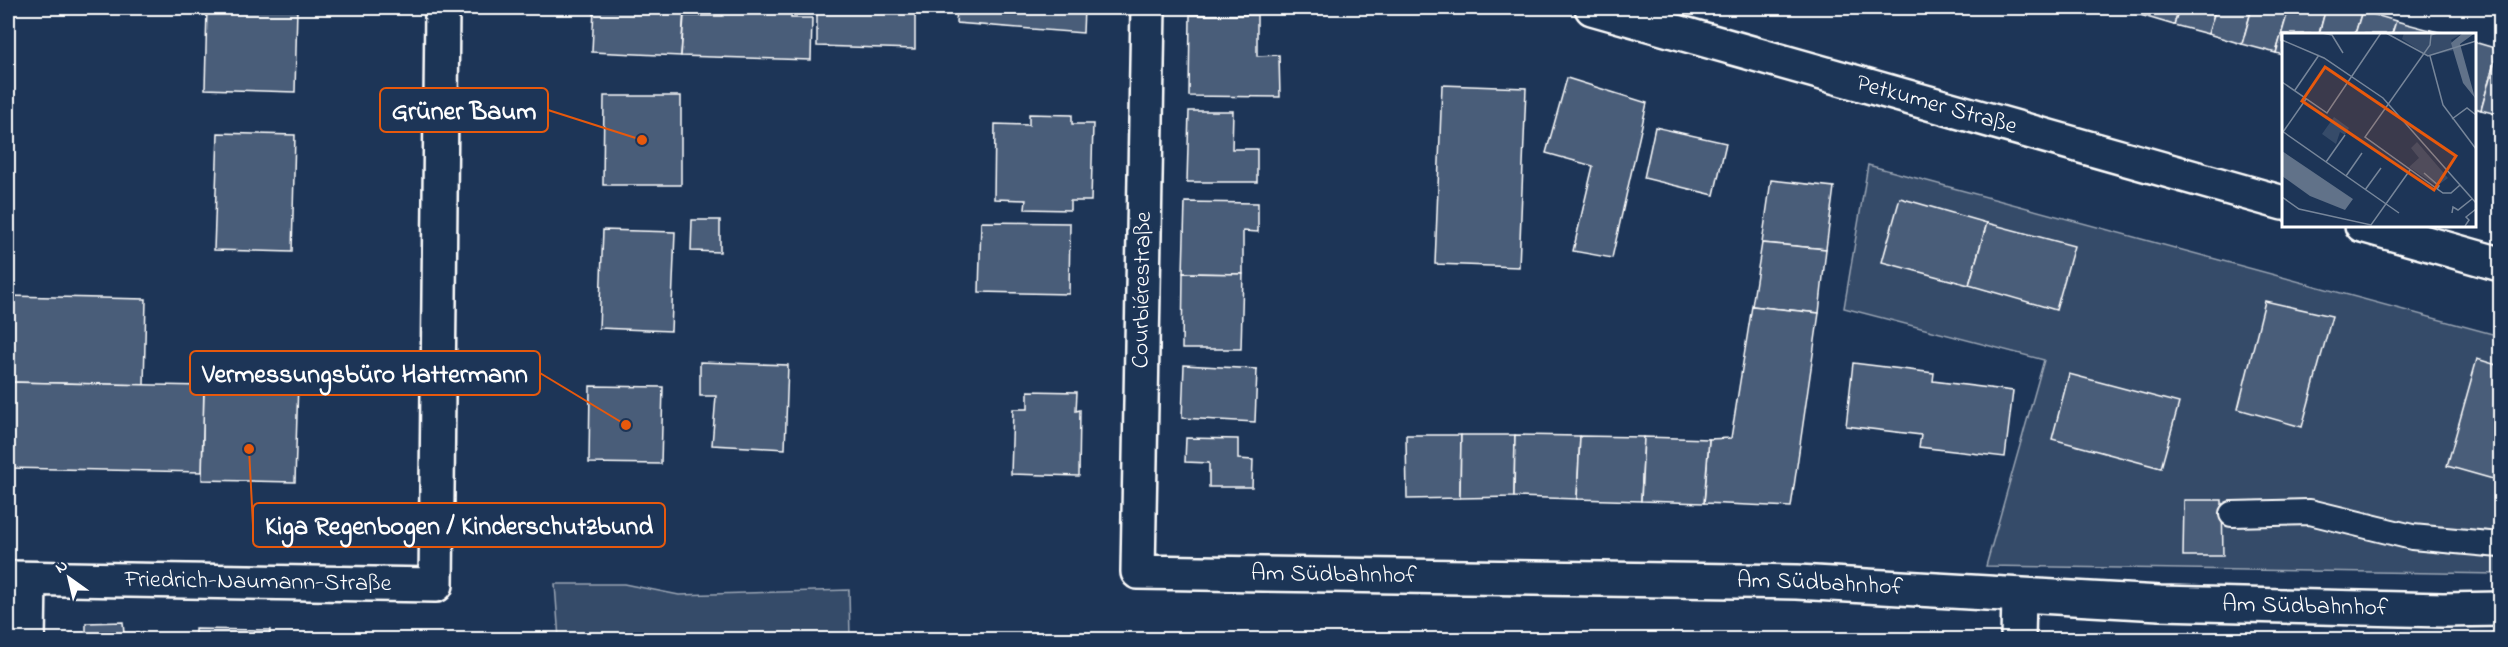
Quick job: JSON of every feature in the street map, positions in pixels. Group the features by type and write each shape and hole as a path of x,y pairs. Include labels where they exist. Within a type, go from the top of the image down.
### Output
{"street":[{"name":"Friedrich-Naumann-Straße","path":"18,579 436,585 442,8"},
{"name":"Courbiérestraße","path":"1138,572 1148,8"},
{"name":"Petkumer Straße","path":"1592,8 2282,203"},
{"path":"2366,226 2500,264"},
{"name":"Am Südbahnhof","path":"1138,572 1797,582 2160,603 2443,610 2500,609"},
{"path":"18,579 28,639"},
{"path":"2018,639 2019,595"}],"lane":[{"path":"2232,514 2310,512 2412,537 2500,545"}],"shaded area":[{"path":"1868,165 2500,336 2500,574 1986,566 2044,360 1844,308"},
{"path":"555,584 624,584 679,595 849,590 850,639 559,639"}],"building":[{"path":"207,8 297,8 295,92 205,89"},
{"path":"594,8 684,8 681,56 592,52"},
{"path":"723,8 791,8 791,18 812,18 811,60 681,56 684,16 723,16"},
{"path":"817,8 888,8 887,11 915,11 915,49 817,46"},
{"path":"957,8 1084,8 1083,33 956,23"},
{"path":"2112,8 2142,8 2140,15"},
{"path":"2142,8 2179,8 2174,25 2140,15"},
{"path":"2179,8 2216,8 2208,34 2174,25"},
{"path":"2216,8 2252,8 2242,44 2208,34"},
{"path":"2252,8 2289,8 2276,53 2242,44"},
{"path":"2289,8 2326,8 2319,33 2282,33 2282,55 2276,53"},
{"path":"2326,8 2350,8 2362,11 2355,33 2319,33"},
{"path":"2362,11 2396,21 2392,33 2355,33"},
{"path":"1190,15 1257,15 1257,56 1279,55 1280,97 1189,96"},
{"path":"2396,21 2430,30 2429,33 2392,33"},
{"path":"2475,42 2498,49 2481,110 2475,108"},
{"path":"2498,49 2500,49 2500,115 2481,110"},
{"path":"1567,78 1647,103 1612,258 1573,251 1593,166 1546,153"},
{"path":"1442,85 1526,88 1519,267 1435,264"},
{"path":"604,96 681,96 681,185 603,185"},
{"path":"1189,111 1233,111 1232,149 1257,149 1257,182 1187,182"},
{"path":"1029,114 1072,115 1072,124 1093,124 1091,201 1070,201 1070,210 1025,209 1026,200 994,199 995,124 1029,125"},
{"path":"1655,127 1726,143 1714,195 1644,178"},
{"path":"218,133 295,135 292,252 214,250"},
{"path":"1771,180 1834,187 1826,249 1762,243"},
{"path":"1900,198 1987,223 1969,285 1882,262"},
{"path":"1185,202 1258,203 1258,232 1243,231 1243,274 1183,273"},
{"path":"692,220 720,220 720,252 691,251"},
{"path":"981,222 1070,223 1069,294 979,292"},
{"path":"1987,223 2074,246 2056,310 1969,285"},
{"path":"603,230 675,232 671,331 599,328"},
{"path":"1762,243 1826,249 1819,313 1752,306"},
{"path":"1183,273 1243,274 1241,349 1182,349"},
{"path":"8,296 146,299 144,385 8,382"},
{"path":"2265,301 2332,316 2302,427 2238,409"},
{"path":"1752,306 1819,313 1791,507 1704,503 1709,439 1731,438"},
{"path":"2477,359 2500,366 2500,481 2447,466"},
{"path":"700,362 788,365 785,449 712,445 716,396 700,396"},
{"path":"1853,363 1934,373 1933,381 2013,391 2005,457 1919,447 1921,435 1846,426"},
{"path":"1184,365 1257,369 1255,422 1182,418"},
{"path":"2069,374 2179,403 2161,468 2052,439"},
{"path":"204,379 298,381 295,482 202,480"},
{"path":"8,382 204,386 202,472 8,468"},
{"path":"590,386 663,387 661,464 589,463"},
{"path":"1028,391 1077,392 1076,411 1080,410 1079,476 1011,474 1013,409 1028,409"},
{"path":"1406,435 1461,435 1460,498 1407,499"},
{"path":"1461,435 1515,435 1514,497 1460,498"},
{"path":"1515,435 1580,436 1577,499 1514,497"},
{"path":"1580,436 1644,437 1641,501 1577,499"},
{"path":"1644,437 1709,439 1704,503 1641,501"},
{"path":"1186,438 1238,439 1238,459 1253,460 1252,487 1209,487 1209,463 1185,462"},
{"path":"2184,500 2222,500 2223,556 2183,556"},
{"path":"2500,500 2500,530 2498,530"},
{"path":"123,622 124,633 143,633 143,640 69,640 69,634 86,633 86,623"},
{"path":"195,629 270,630 270,640 195,640"}],"place":[{"name":"Grüner Baum","path":"642,140"},
{"name":"Vermessungsbüro Hattermann","path":"626,425"},
{"name":"Kiga Regenbogen / Kinderschutzbund","path":"249,449"}]}
